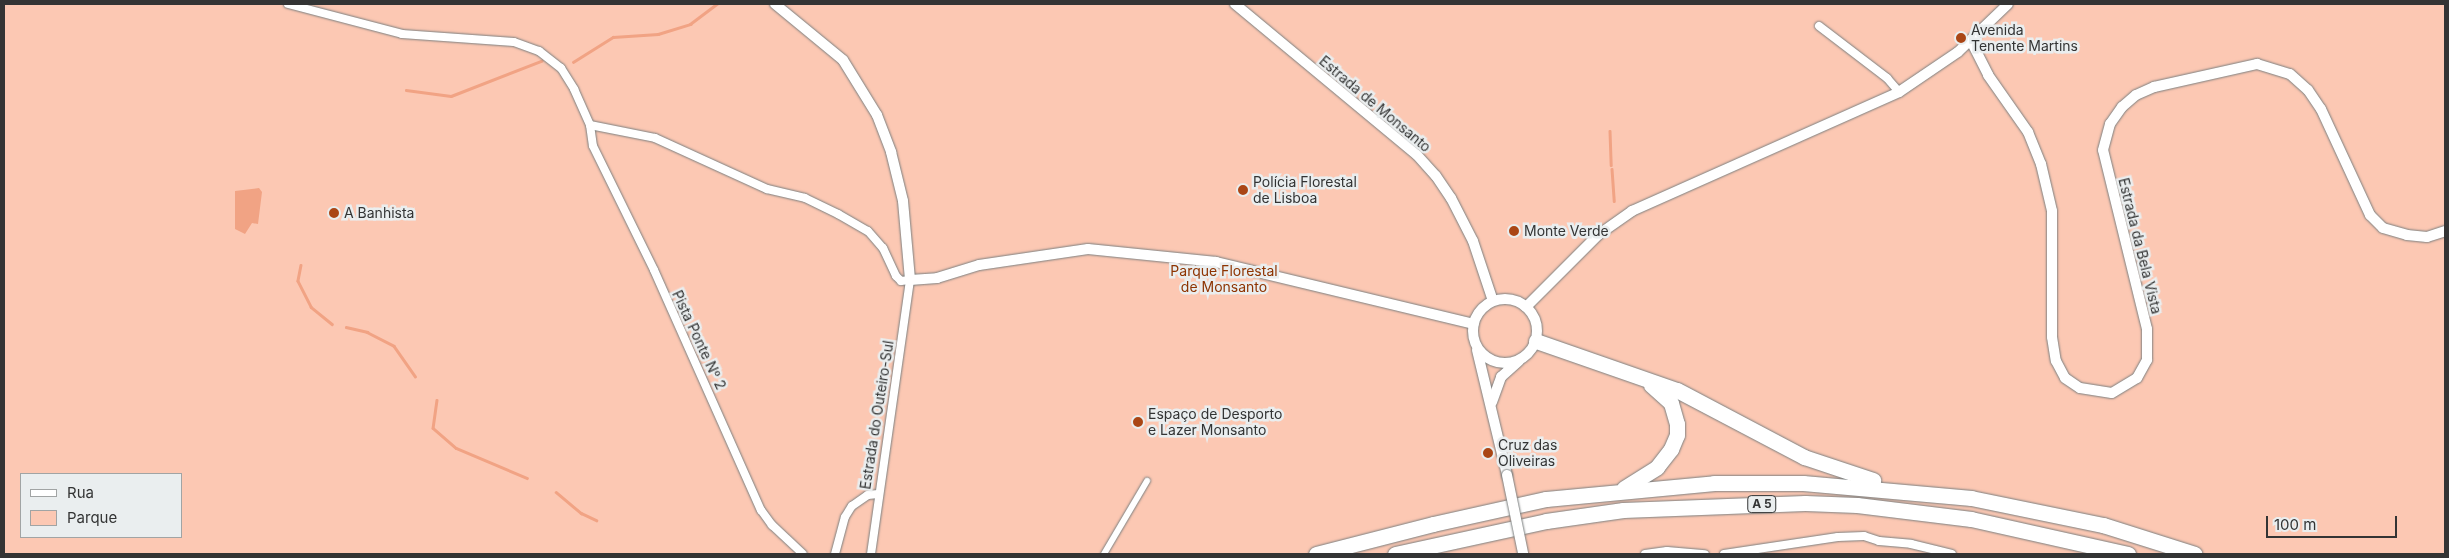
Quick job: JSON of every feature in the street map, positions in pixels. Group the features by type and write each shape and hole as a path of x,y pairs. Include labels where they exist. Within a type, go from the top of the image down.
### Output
{"highway":[{"path":"1536,341 1701,401 1804,457 1846,473 1916,490"},
{"path":"1621,490 1657,467 1671,449 1677,435 1677,424 1671,402 1642,378"},
{"name":"A 5","path":"1316,554 1433,524 1546,499 1621,490 1714,483 1803,483 1916,490 1971,498 2081,520 2196,554"},
{"name":"A 5","path":"1395,554 1546,521 1623,510 1714,504 1805,503 1856,505 1971,519 2128,554"}],"street":[{"name":"Pista Ponte Nº 2","path":"288,4 402,34 514,42 539,51 560,68 590,126 593,146 654,270 761,510 772,525 803,554"},
{"path":"775,4 843,60 877,115 891,152 903,201 910,280"},
{"name":"Estrada de Monsanto","path":"1235,4 1417,155 1436,176 1473,241 1493,301"},
{"path":"1526,306 1598,235 1632,211 1899,92 1971,41 2008,4"},
{"path":"1820,26 1887,78 1899,92"},
{"name":"Estrada da Bela Vista","path":"1971,41 1988,75 2034,144 2052,211 2052,337 2056,362 2072,384 2090,392 2112,393 2130,384 2147,360 2147,329 2103,150 2110,124 2122,107 2145,91 2257,64 2290,74 2308,90 2321,109 2370,215 2383,228 2407,235 2427,237 2445,231"},
{"path":"590,126 655,138 767,189 805,198 838,214 868,231 883,248 896,276 901,280 937,278 979,265 1088,249 1216,262 1474,324"},
{"name":"Estrada do Outeiro-Sul","path":"871,554 878,494 910,280"},
{"path":"1492,403 1501,377 1521,360 1536,341 1537,322 1526,306 1510,299 1493,301 1483,308 1474,324 1474,341 1492,403 1523,553"},
{"path":"1474,341 1490,360 1505,364 1521,360"},
{"path":"1104,554 1148,481"},
{"path":"834,554 845,516 852,506 868,495 878,494"},
{"path":"1724,554 1838,536 1864,536 1879,541 1952,554"},
{"path":"1646,554 1666,551 1705,554"}],"green space":[{"name":"Parque Florestal de Monsanto","path":"4,4 2445,4 2445,554 4,554"}],"shaded area":[{"path":"259,188 262,192 258,224 252,223 245,234 235,229 235,191"}],"waterway":[{"path":"573,62 613,37 658,34 690,24 717,4"},
{"path":"406,90 451,96 541,61"},
{"path":"1610,131 1611,165"},
{"path":"1612,169 1614,201"},
{"path":"301,265 298,281 311,307 332,324"},
{"path":"346,327 367,332 394,346 415,376"},
{"path":"437,400 433,428 456,448 527,478"},
{"path":"556,492 581,513 596,520"}],"place":[{"name":"Avenida Tenente Martins","path":"1961,38"},
{"name":"Polícia Florestal de Lisboa","path":"1243,190"},
{"name":"A Banhista","path":"334,213"},
{"name":"Monte Verde","path":"1514,231"},
{"name":"Espaço de Desporto e Lazer Monsanto","path":"1138,422"},
{"name":"Cruz das Oliveiras","path":"1488,453"}]}
